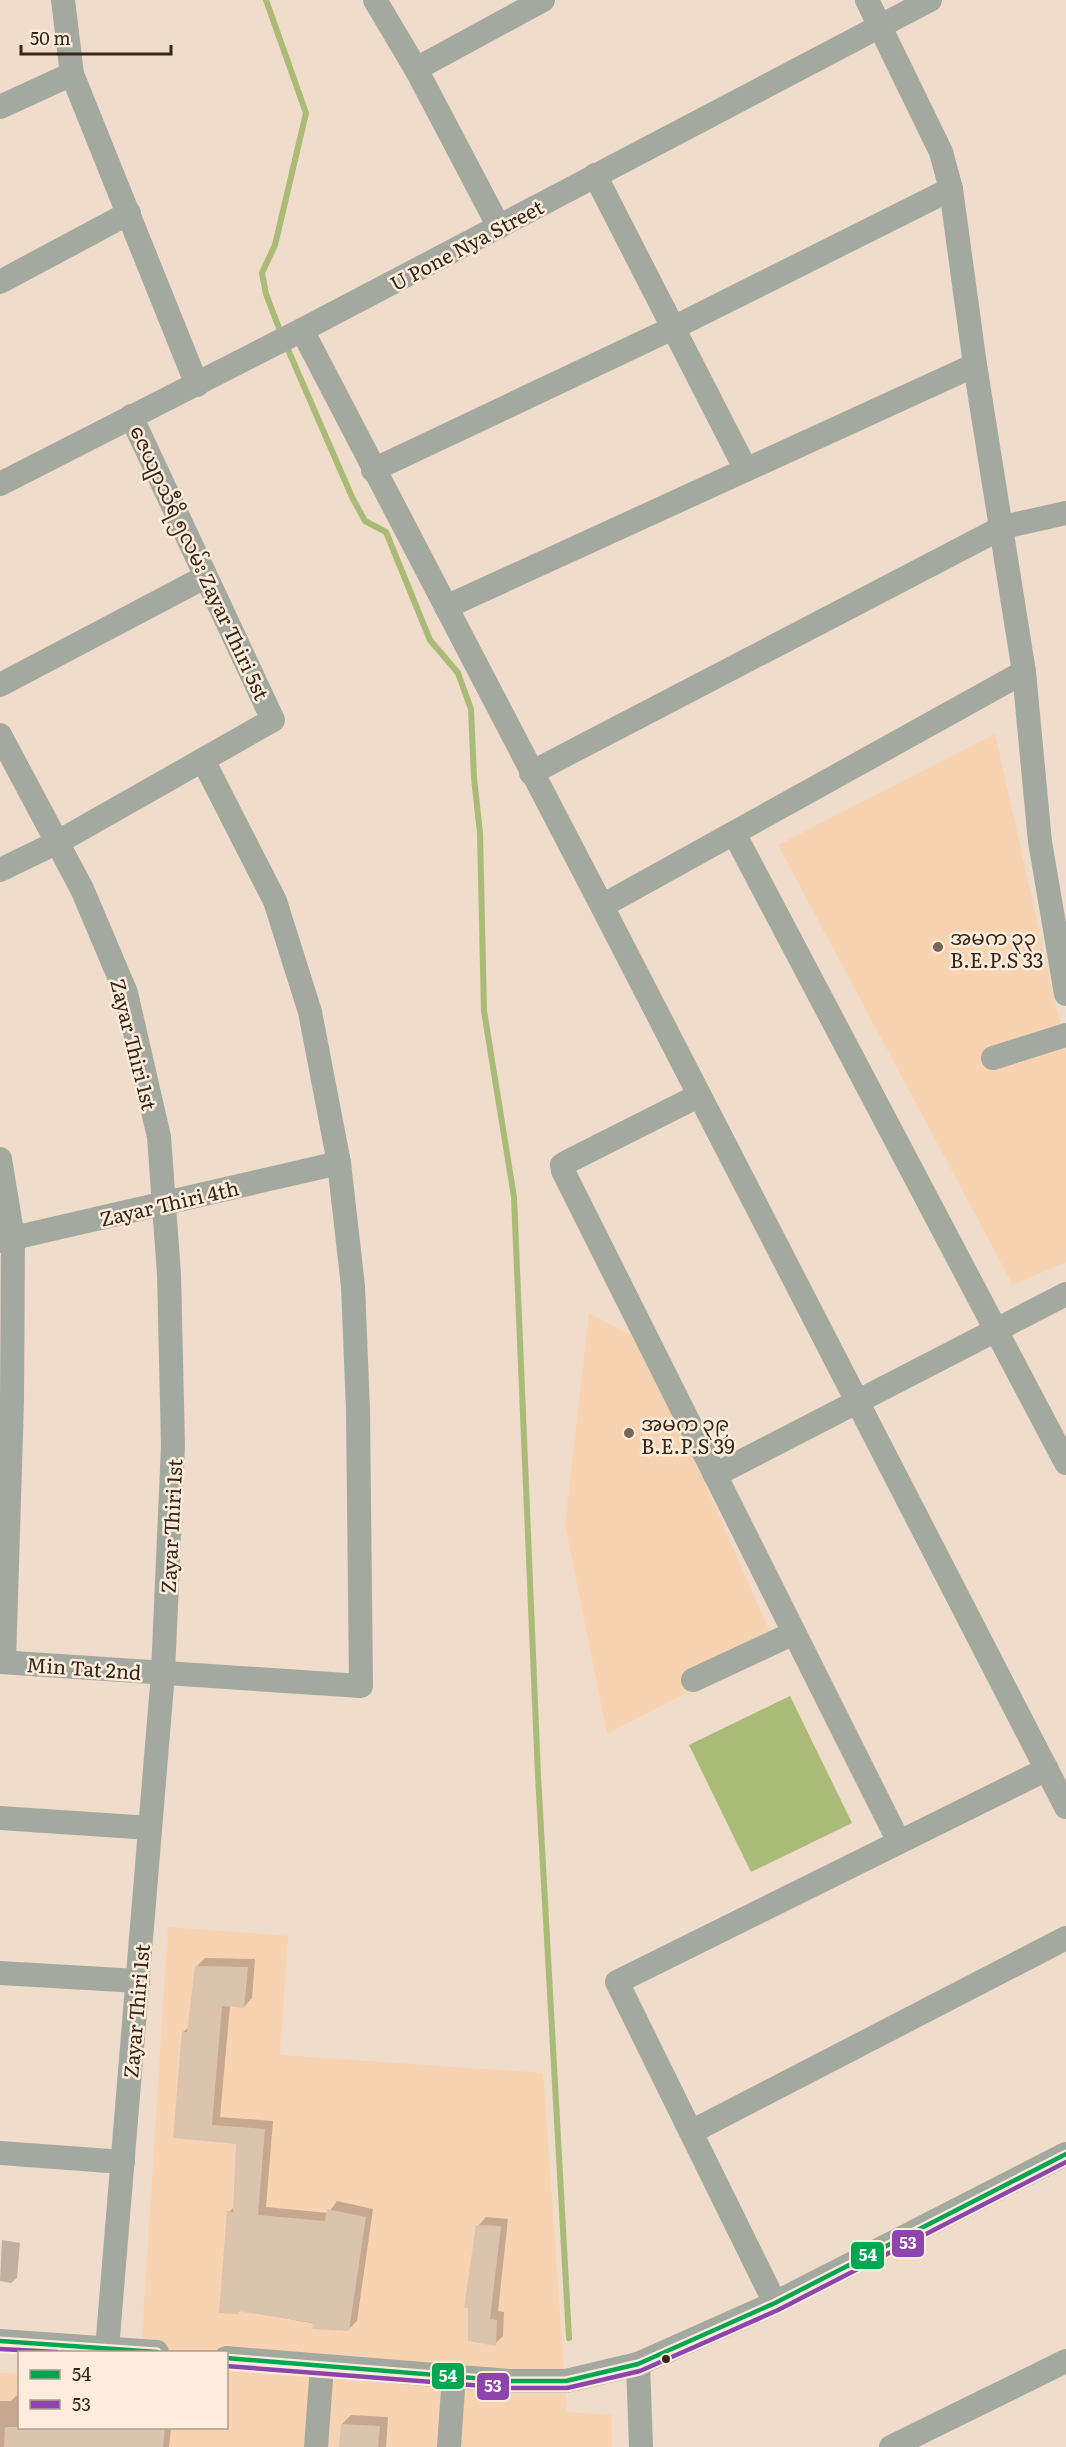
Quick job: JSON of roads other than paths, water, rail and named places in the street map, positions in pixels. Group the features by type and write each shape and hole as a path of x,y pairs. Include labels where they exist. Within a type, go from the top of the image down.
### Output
{"street":[{"path":"63,0 72,74 197,385"},
{"path":"375,0 416,69 499,227"},
{"path":"416,69 543,0"},
{"path":"867,0 940,152 951,189 975,365 1003,526 1024,672 1040,842 1061,942 1066,994"},
{"name":"U Pone Nya Street","path":"0,484 197,385 930,0"},
{"path":"0,107 72,74"},
{"path":"595,175 745,468"},
{"path":"373,470 673,328 951,189"},
{"path":"0,282 129,213"},
{"path":"302,330 602,906 1066,1807"},
{"path":"446,607 745,468 975,365"},
{"name":"ဇေယျာသီရိ ၅လမ်း Zayar Thiri 5st","path":"0,870 58,842 273,720 132,416"},
{"path":"531,773 1003,526 1066,513"},
{"path":"0,685 205,577"},
{"path":"602,906 1024,672"},
{"name":"Zayar Thiri 1st","path":"0,735 82,889 126,993 159,1137 170,1274 173,1446 163,1673 107,2349"},
{"path":"203,760 275,901 310,1012 339,1163"},
{"path":"734,833 1066,1463"},
{"path":"993,1058 1066,1035"},
{"path":"698,1096 562,1165 899,1842"},
{"name":"Min Tat 2nd","path":"0,1160 7,1239 12,1401 2,1662 361,1686 358,1410 353,1286 339,1163"},
{"name":"Zayar Thiri 4th","path":"7,1239 339,1163"},
{"path":"715,1475 1066,1294"},
{"path":"693,1680 794,1633"},
{"path":"775,2303 617,1982 1047,1769"},
{"path":"0,1818 150,1828"},
{"path":"691,2132 1066,1938"},
{"path":"0,1973 138,1981"},
{"path":"0,2153 123,2162"},
{"path":"228,2358 511,2381 566,2381 638,2364 775,2303 1065,2156"},
{"path":"0,2341 140,2351"},
{"path":"891,2447 1066,2361"},
{"path":"638,2364 641,2447"},
{"path":"316,2447 322,2366"},
{"path":"450,2447 454,2375"}],"waterway":[{"path":"266,0 306,113 275,245 262,273 266,294 282,336"},
{"path":"286,345 352,497 365,521 386,532 430,640 458,673 471,709 474,778 480,833 484,1011 514,1197 538,1775 569,2338"}],"place":[{"name":"အမက ၃၃ B.E.P.S 33","path":"938,947"},
{"name":"အမက ၃၉ B.E.P.S 39","path":"629,1433"}]}
